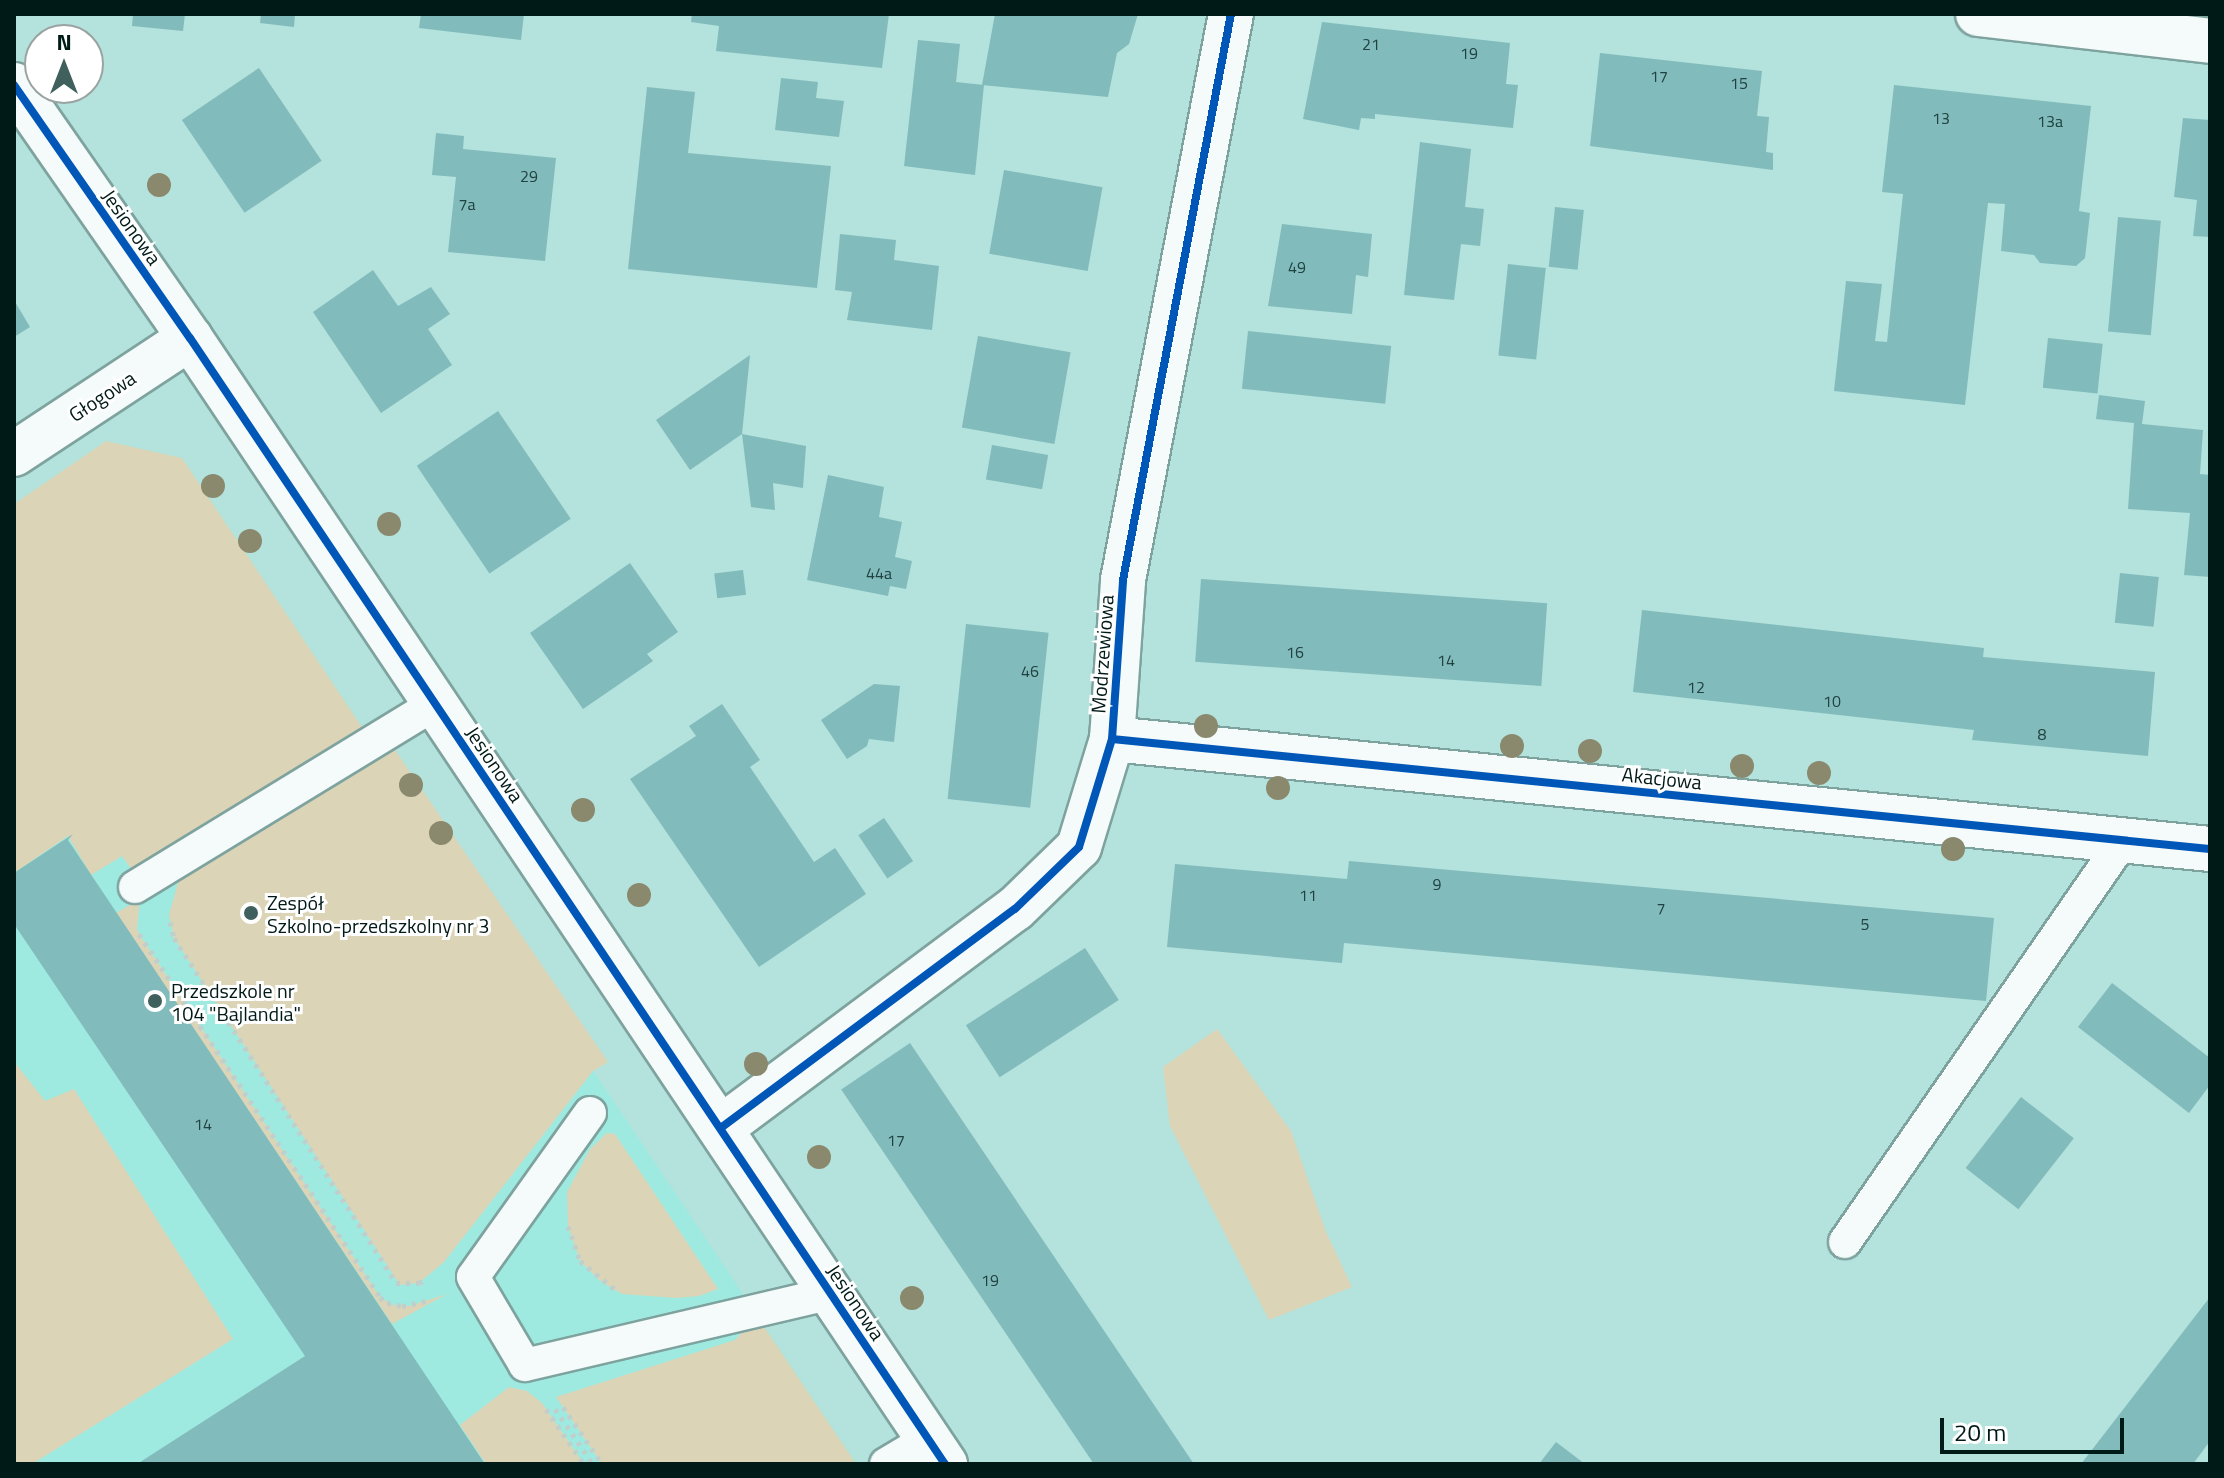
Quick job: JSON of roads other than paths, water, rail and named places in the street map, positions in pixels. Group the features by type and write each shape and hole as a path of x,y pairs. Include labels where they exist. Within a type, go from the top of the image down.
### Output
{"street":[{"name":"Modrzewiowa","path":"722,1127 1015,909 1079,847 1112,739 1123,580 1231,14"},
{"path":"1978,14 2210,41"},
{"name":"Jesionowa","path":"14,85 190,338 722,1127 936,1452"},
{"name":"Głogowa","path":"14,454 190,338"},
{"name":"Akacjowa","path":"1112,739 2210,849"}],"lane":[{"path":"135,887 436,703"},
{"path":"1845,1242 2124,839"},
{"path":"590,1113 473,1277 525,1365 831,1293"},
{"path":"886,1464 936,1452"}],"place":[{"name":"Zespół Szkolno-przedszkolny nr 3","path":"251,913"},
{"name":"Przedszkole nr 104 \"Bajlandia\"","path":"155,1001"}]}
